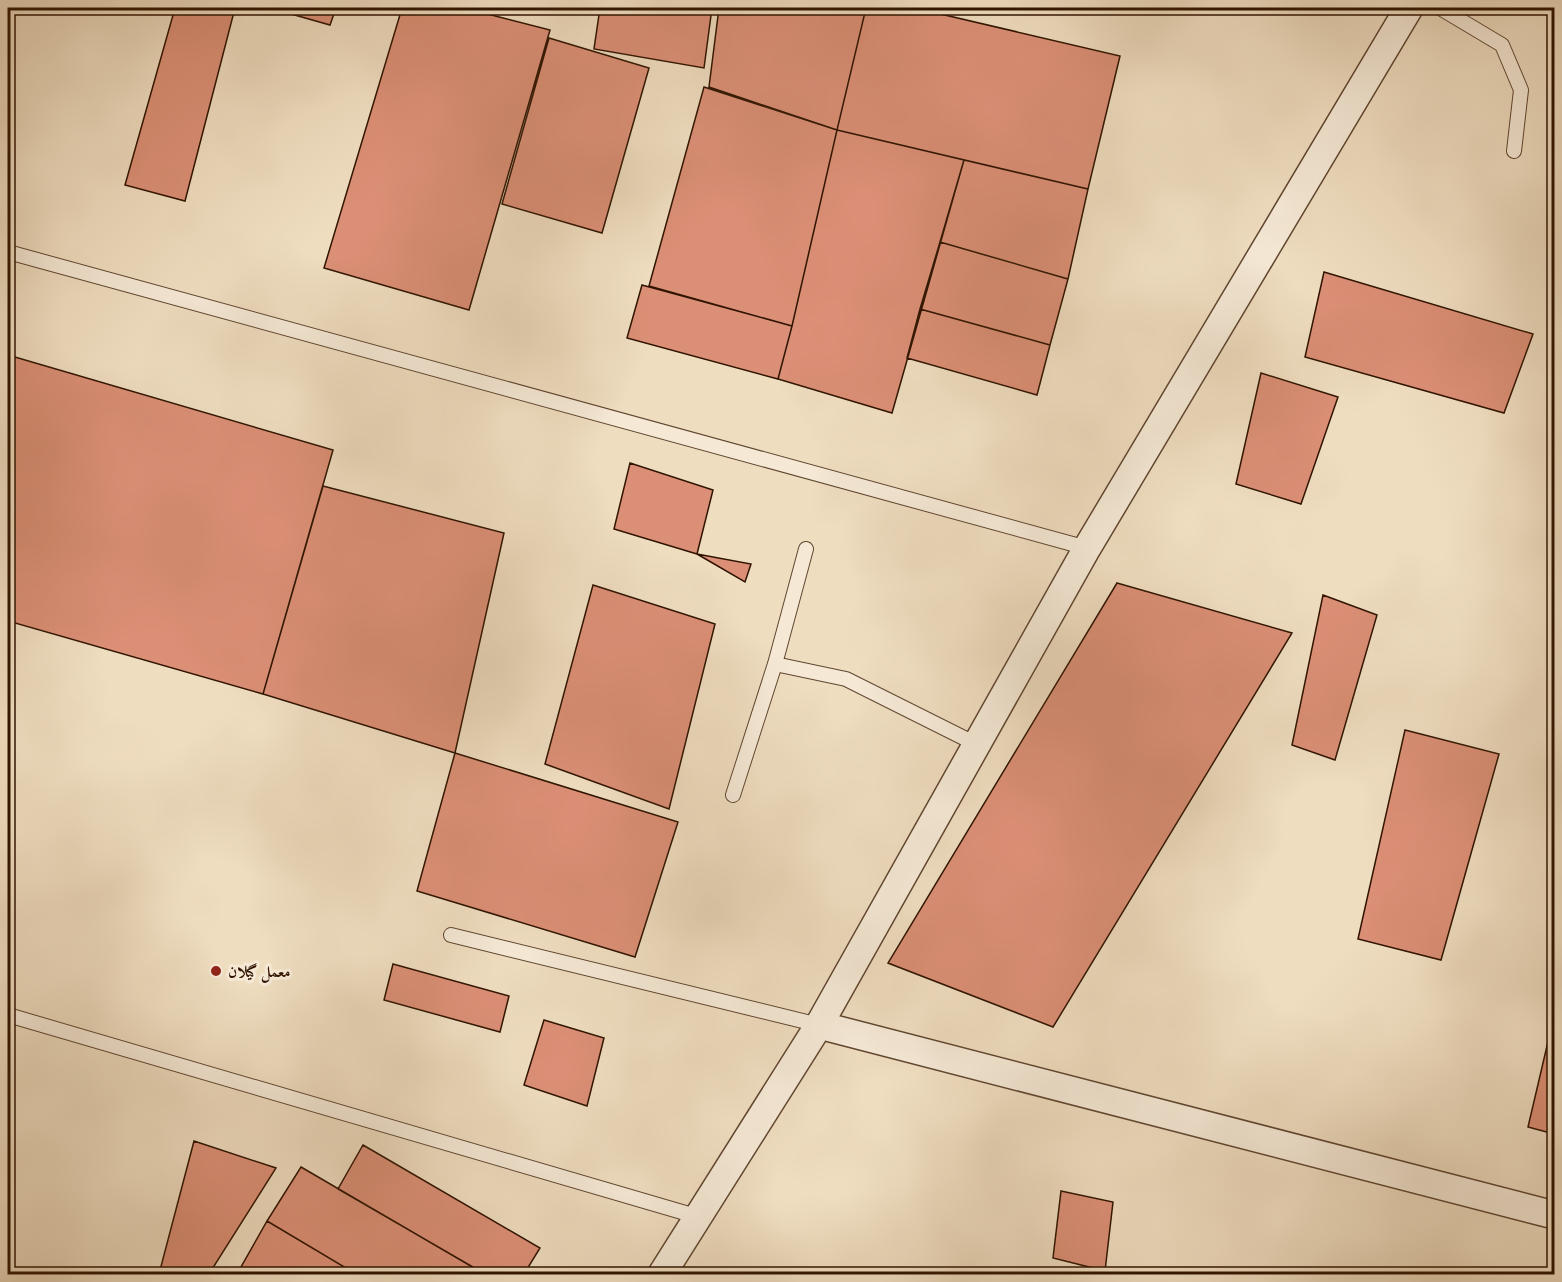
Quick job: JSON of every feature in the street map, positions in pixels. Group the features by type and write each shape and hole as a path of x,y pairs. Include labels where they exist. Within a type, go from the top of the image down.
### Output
{"street":[{"path":"662,1275 819,1025 1087,548 1409,8"},
{"path":"819,1025 1554,1215"}],"lane":[{"path":"1440,8 1502,45 1521,90 1514,151"},
{"path":"8,252 1087,548"},
{"path":"733,795 775,664 806,549"},
{"path":"775,664 846,679 976,744"},
{"path":"451,935 819,1025"},
{"path":"8,1015 699,1217"}],"building":[{"path":"175,8 235,8 185,201 125,185"},
{"path":"270,8 336,8 330,25"},
{"path":"402,8 464,8 550,30 469,310 324,268"},
{"path":"488,8 514,8 512,14"},
{"path":"600,8 712,8 704,68 594,49"},
{"path":"719,8 866,8 837,130 709,87"},
{"path":"866,8 915,8 1120,56 1088,189 837,130"},
{"path":"549,38 649,68 602,233 502,204"},
{"path":"704,87 837,130 792,326 649,286"},
{"path":"837,130 964,160 892,413 778,379"},
{"path":"964,160 1088,189 1068,279 940,242"},
{"path":"940,242 1068,279 1050,345 920,309"},
{"path":"1324,272 1533,334 1504,413 1305,357"},
{"path":"642,285 792,326 778,379 627,338"},
{"path":"920,309 1050,345 1037,395 907,358"},
{"path":"8,355 333,450 263,694 8,621"},
{"path":"1261,373 1338,397 1301,504 1236,484"},
{"path":"630,463 713,490 697,554 614,529"},
{"path":"323,486 504,533 455,753 263,694"},
{"path":"697,554 751,564 745,582"},
{"path":"1117,583 1292,633 1053,1027 888,963"},
{"path":"593,585 715,624 669,809 545,764"},
{"path":"1323,595 1377,615 1335,760 1292,745"},
{"path":"1405,730 1499,754 1441,960 1358,939"},
{"path":"455,753 678,822 635,957 417,891"},
{"path":"393,964 509,996 500,1032 384,1000"},
{"path":"1554,1016 1554,1134 1528,1127"},
{"path":"544,1020 604,1038 587,1106 524,1085"},
{"path":"194,1141 276,1168 209,1274 159,1274"},
{"path":"363,1145 540,1248 524,1274 485,1274 338,1189"},
{"path":"301,1167 476,1269 473,1274 356,1274 267,1221"},
{"path":"1061,1191 1113,1202 1105,1271 1053,1258"},
{"path":"267,1221 356,1274 237,1274"}],"place":[{"name":"معمل گیلان","path":"216,971"}]}
